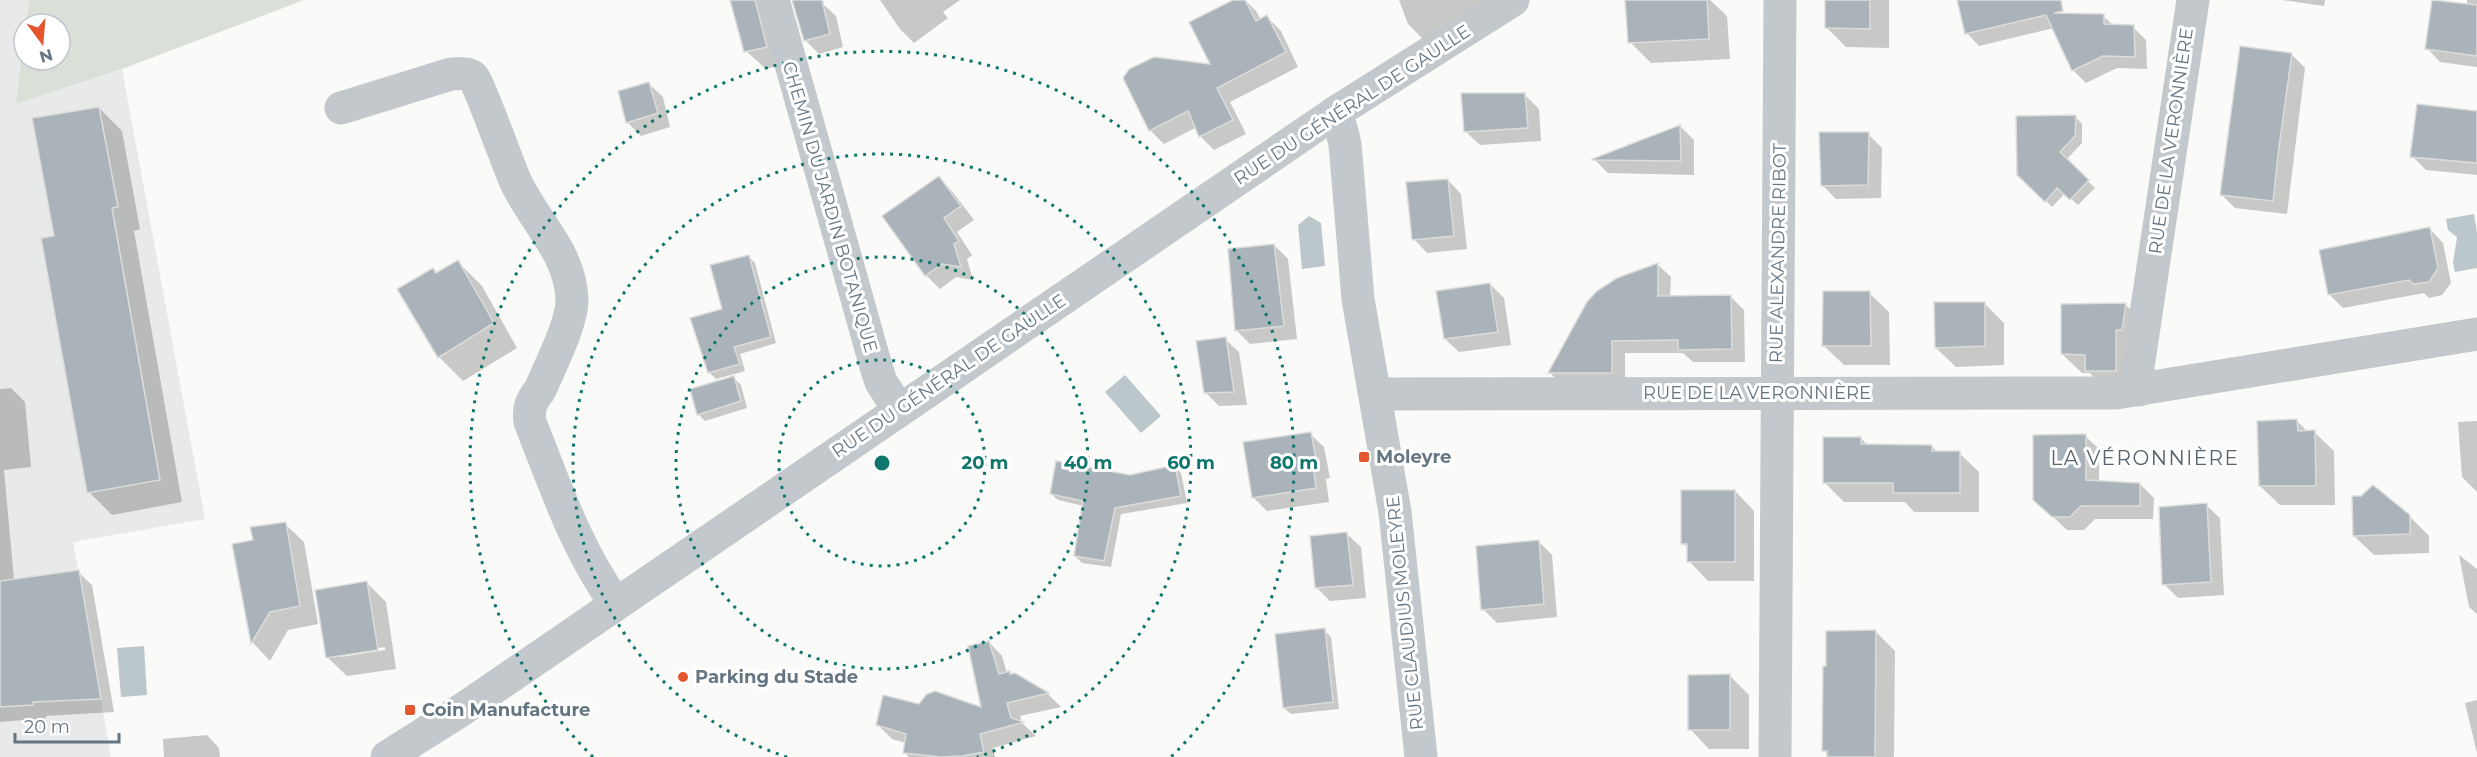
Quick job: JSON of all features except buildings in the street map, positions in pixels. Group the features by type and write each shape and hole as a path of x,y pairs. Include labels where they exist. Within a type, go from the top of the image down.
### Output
{"street":[{"name":"CHEMIN DU JARDIN BOTANIQUE","path":"772,0 877,370 881,382 899,410"},
{"name":"RUE DU GÉNÉRAL DE GAULLE","path":"387,757 463,709 1333,114 1513,0"},
{"name":"RUE ALEXANDRE RIBOT","path":"1775,757 1780,0"},
{"name":"RUE DE LA VERONNIÈRE","path":"2139,390 2138,367 2193,0"},
{"path":"341,108 451,75 463,74 473,77 479,86 515,182 552,238 569,278 571,313 540,390 532,400 528,411 530,422 579,543 595,575 616,604"},
{"name":"RUE CLAUDIUS MOLEYRE","path":"1333,114 1341,128 1345,144 1358,299 1395,512 1421,757"},
{"name":"RUE DE LA VERONNIÈRE","path":"1375,394 2116,393 2477,334"}],"shaded area":[{"path":"0,0 29,0 28,12 12,12 12,72 20,72 16,104 122,69 205,519 73,542 111,757 0,757"},
{"path":"29,0 304,0 122,69 16,104 20,72 72,72 72,12 28,12"},
{"path":"2474,214 2477,233 2477,268 2455,272 2453,263 2457,237 2448,230 2446,219"},
{"path":"1309,216 1321,223 1325,266 1302,269 1298,225"},
{"path":"1125,375 1161,416 1141,433 1105,392"},
{"path":"144,646 147,695 121,697 117,648"}],"place":[{"name":"Moleyre","path":"1364,457"},
{"name":"Parking du Stade","path":"683,677"},
{"name":"Coin Manufacture","path":"410,710"}],"district":[{"name":"LA VÉRONNIÈRE","path":"2145,458"}]}
